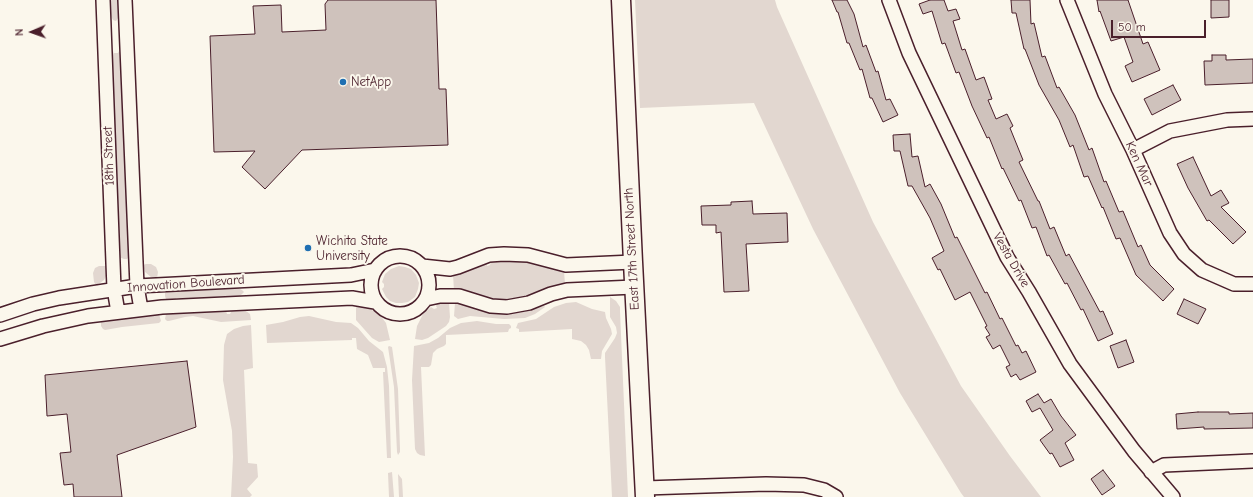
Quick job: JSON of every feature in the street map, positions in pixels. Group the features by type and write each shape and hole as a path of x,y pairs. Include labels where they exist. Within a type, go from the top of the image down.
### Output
{"street":[{"name":"18th Street","path":"103,0 114,289 118,312"},
{"name":"18th Street","path":"125,0 137,286 141,309"},
{"name":"East 17th Street North","path":"621,0 645,493"},
{"name":"Vesta Drive","path":"889,0 909,53 1007,257 1070,364 1134,452 1173,497"},
{"name":"Ken Mar","path":"1067,0 1105,94 1170,233 1184,254 1202,270 1234,284 1253,284"},
{"path":"1132,150 1170,131 1227,120 1253,119"},
{"name":"Innovation Boulevard","path":"0,315 33,304 65,297 137,286 351,275 375,270 381,263 389,258 398,256 407,256 422,266 450,269 458,268 489,255 504,254 534,256 566,265 633,262"},
{"path":"422,266 429,278 429,293 426,299"},
{"path":"375,270 370,286 375,302"},
{"path":"426,299 440,296 459,296 491,306 507,307 530,303 551,294 568,290 634,287"},
{"name":"Innovation Boulevard","path":"0,339 43,326 88,316 162,307 352,298 375,302 380,308 387,312 400,315 414,312 419,309 426,299"},
{"path":"1151,472 1164,465 1253,461"},
{"path":"645,493 781,484 804,484 824,490 836,497"}],"shaded area":[{"path":"108,0 120,0 119,14 116,21 113,20 110,14"},
{"path":"635,0 775,0 873,222 961,386 1041,497 964,497 961,493 900,393 813,229 754,103 640,108"},
{"path":"114,51 114,53 118,53 119,51 121,56 130,256 127,259 119,257 111,63"},
{"path":"514,260 525,261 564,271 565,284 554,286 525,297 506,300 486,298 454,291 453,274 486,263 487,266 490,265 491,262"},
{"path":"151,264 156,267 158,272 157,278 151,277 145,272 143,265"},
{"path":"99,266 107,266 107,274 104,280 96,285 94,282 93,273 95,268"},
{"path":"399,266 411,269 416,275 419,283 415,297 408,302 396,303 390,301 386,297 382,289 384,284 382,282 385,274 391,269"},
{"path":"236,287 244,292 240,296 181,301 179,298 176,298 175,301 170,301 166,299 165,296 167,291"},
{"path":"610,297 616,301 620,307 628,497 612,497 605,353 617,333 616,327 610,317"},
{"path":"576,302 592,309 605,312 612,334 602,351 601,359 591,359 586,345 581,341 572,339 572,329 519,332 519,329 516,328 518,323 536,319 554,307 566,303"},
{"path":"449,303 450,317 446,326 428,338 422,340 415,339 417,326 423,314 431,307 434,309 437,308 437,304"},
{"path":"455,303 487,312 502,314 523,312 545,307 535,314 525,318 504,319 470,316 458,319 454,316"},
{"path":"356,305 369,308 380,315 386,323 390,340 379,342 372,338 356,320"},
{"path":"232,310 246,311 250,314 251,320 221,322 193,316 169,321 165,319 166,314 226,311 227,314 230,314"},
{"path":"159,314 161,321 159,323 105,330 101,326 101,321"},
{"path":"309,316 336,322 351,323 358,328 369,341 383,352 387,367 389,386 391,458 387,458 383,372 385,372 385,368 373,368 368,355 357,349 356,338 352,338 352,340 267,343 266,325"},
{"path":"477,321 496,324 509,324 511,328 508,332 446,335 446,344 433,353 431,365 429,367 421,367 425,456 420,455 415,449 412,380 414,346 429,343 450,328 461,323"},
{"path":"251,325 253,368 244,370 248,463 257,464 258,477 247,489 252,495 250,497 231,497 233,457 232,431 223,380 224,345 227,334 234,329"},
{"path":"389,346 392,347 398,389 400,452 398,455 394,387"},
{"path":"392,472 394,497 389,497 388,473"},
{"path":"398,474 402,479 403,497 399,497"}],"building":[{"path":"328,0 436,0 439,89 446,89 448,145 302,150 265,189 242,167 255,151 214,152 210,36 255,34 253,6 281,5 282,32 326,30 325,4"},
{"path":"832,0 847,0 854,14 863,47 866,45 876,72 878,71 886,100 890,99 898,115 883,122 872,98 870,98 862,69 860,70 849,43 847,43 838,12"},
{"path":"930,0 944,0 948,11 956,9 960,19 953,21 962,50 965,49 976,80 984,77 992,99 988,100 996,119 1007,114 1013,126 1010,128 1023,160 1019,162 1039,201 1050,229 1054,227 1066,256 1069,254 1100,312 1103,311 1113,334 1098,341 1083,309 1081,310 1067,283 1065,284 1049,255 1047,256 1036,227 1032,228 1021,200 1019,201 1003,168 1002,169 989,137 987,138 972,106 959,72 956,73 945,43 942,44 932,11 923,14 919,4"},
{"path":"1011,0 1030,0 1031,24 1034,23 1042,57 1045,56 1057,88 1059,87 1075,115 1089,150 1092,148 1104,182 1106,181 1119,212 1123,211 1138,247 1141,245 1150,265 1174,289 1163,301 1136,275 1120,238 1116,239 1088,176 1084,177 1073,145 1070,147 1059,120 1039,85 1024,49 1016,13 1012,13"},
{"path":"1097,0 1128,0 1143,44 1148,42 1160,70 1132,82 1125,66 1133,62 1124,37 1111,41 1100,11 1099,12"},
{"path":"1211,0 1229,0 1229,17 1211,18"},
{"path":"1212,55 1226,55 1226,60 1253,59 1253,83 1205,85 1204,61 1212,61"},
{"path":"1173,85 1181,100 1152,115 1144,99"},
{"path":"910,134 912,157 918,156 925,187 930,184 941,204 955,238 957,237 985,293 987,292 1000,319 1002,318 1016,346 1018,345 1022,353 1026,351 1036,372 1020,380 1016,374 1011,377 1006,367 1010,365 1000,345 993,349 986,337 990,335 985,327 987,326 970,292 955,300 940,269 938,270 932,258 944,251 930,218 912,186 908,186 900,151 894,151 893,135"},
{"path":"1193,157 1211,196 1221,190 1229,203 1221,207 1246,232 1233,244 1209,220 1207,221 1188,188 1177,164"},
{"path":"752,201 753,214 787,213 788,242 746,244 749,291 724,292 721,232 716,233 716,225 702,225 701,206 731,205 731,202"},
{"path":"1184,299 1206,309 1198,324 1177,314"},
{"path":"1126,340 1134,362 1118,368 1110,346"},
{"path":"187,361 196,427 117,455 122,497 74,497 73,484 64,485 60,453 71,452 67,414 47,416 45,375"},
{"path":"1038,394 1044,403 1051,399 1061,416 1076,435 1065,443 1074,460 1060,467 1052,453 1050,454 1040,440 1053,430 1040,408 1032,412 1026,401"},
{"path":"1229,412 1229,414 1253,413 1253,428 1204,429 1204,427 1177,429 1176,414"},
{"path":"1103,470 1115,486 1102,495 1091,479"}],"place":[{"name":"NetApp","path":"343,82"},
{"name":"Wichita State University","path":"308,248"}]}
